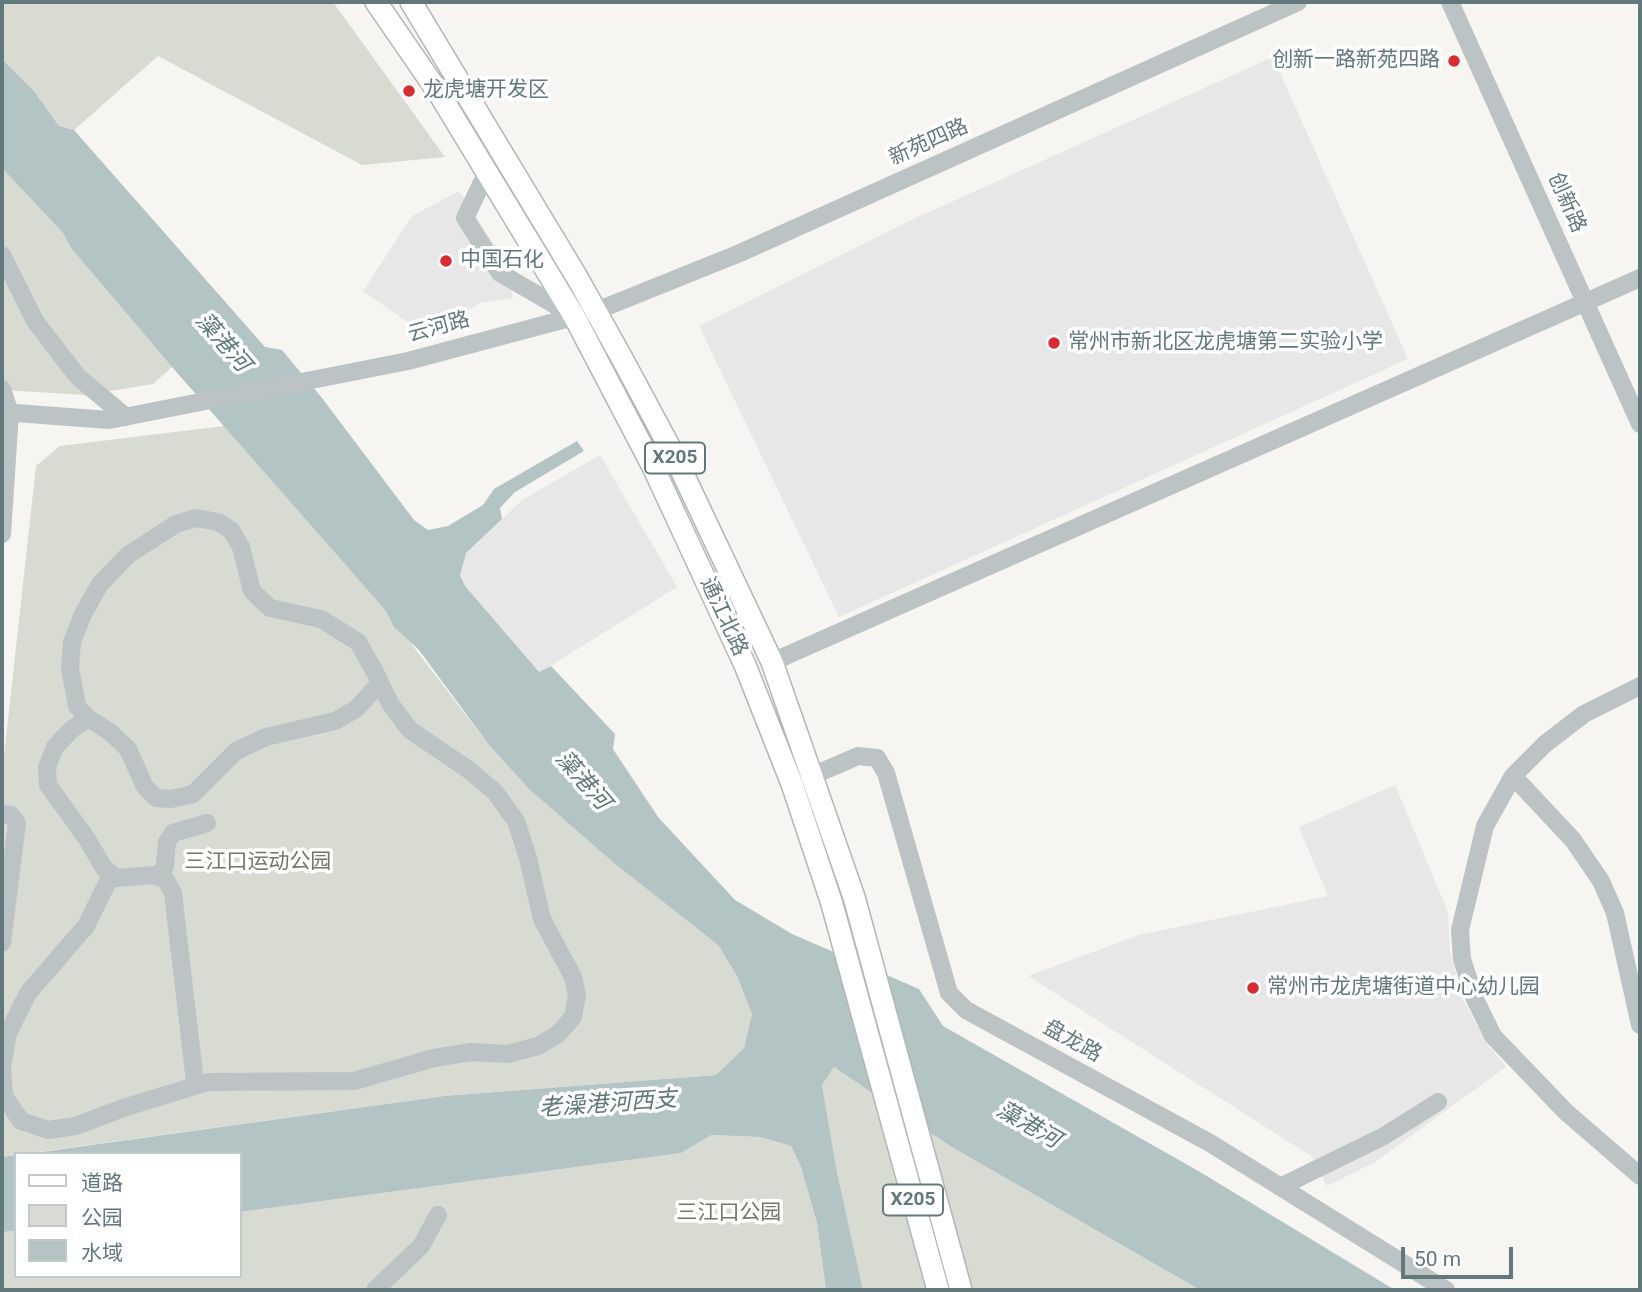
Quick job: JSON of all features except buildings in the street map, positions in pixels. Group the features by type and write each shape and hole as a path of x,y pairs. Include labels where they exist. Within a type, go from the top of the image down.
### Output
{"main road":[{"name":"通江北路","path":"376,2 487,172 574,316 653,469 745,665 792,784 840,932 938,1290"},
{"name":"通江北路","path":"411,2 596,311 676,459 772,662 814,775 868,948 961,1290"}],"street":[{"name":"新苑四路","path":"574,316 596,311 740,253 1298,2"},
{"name":"创新路","path":"1450,2 1640,424"},
{"path":"487,172 465,218 500,273 574,316"},
{"path":"2,255 35,321 78,377 126,417"},
{"path":"772,662 1587,304 1640,278"},
{"name":"云河路","path":"126,417 408,360 574,316"},
{"path":"2,389 6,412 2,534"},
{"path":"6,412 109,420 126,417"},
{"path":"111,875 86,926 28,993 8,1033 2,1066 4,1096 21,1121 48,1130 76,1126 135,1104 208,1082 354,1080 434,1058 471,1052 508,1054 538,1046 558,1034 573,1017 577,995 573,977 542,919 528,858 516,821 495,792 469,770 434,749 410,730 391,705 380,683 358,642 341,628 321,619 270,608 252,591 241,547 231,530 218,522 196,518 176,524 128,555 100,584 83,614 72,642 70,668 78,706 88,718 110,732 128,750 145,788 156,798 171,799 193,794 236,751 266,737 335,721 356,709 380,683"},
{"path":"1640,686 1584,714 1545,744 1513,776 1485,826 1464,903 1460,930 1462,959 1474,997 1493,1036 1566,1112 1640,1177"},
{"path":"88,718 72,729 55,747 47,767 48,785 111,875 116,878 159,877 166,880 173,893 195,1082"},
{"name":"盘龙路","path":"814,775 858,756 877,758 886,773 949,993 966,1010 1210,1143 1446,1290"},
{"path":"1513,776 1573,840 1601,881 1615,913 1640,1025"},
{"path":"2,814 11,816 17,823 2,943"},
{"path":"159,877 165,866 167,842 173,833 207,823"},
{"path":"1280,1187 1384,1136 1438,1102"},
{"path":"375,1290 421,1246 438,1215"}],"shaded area":[{"name":"常州市新北区龙虎塘第二实验小学","path":"1273,57 1408,359 839,617 699,326 909,221"},
{"path":"459,191 507,265 513,298 479,303 462,315 417,329 363,291 412,216"},
{"path":"600,455 677,587 539,673 465,586 460,574 462,564 466,553 522,500"},
{"name":"常州市龙虎塘街道中心幼儿园","path":"1395,785 1448,912 1450,951 1463,1000 1488,1045 1506,1067 1375,1162 1327,1186 1311,1156 1028,976 1139,935 1328,896 1299,827"}],"green space":[{"path":"2,2 333,2 445,157 362,165 158,56 74,130 59,126 34,91 2,59"},
{"path":"2,168 63,233 71,248 172,367 153,384 86,395 2,390"},
{"name":"三江口运动公园","path":"224,426 386,611 489,745 529,789 615,864 718,945 737,976 752,1014 744,1048 716,1075 444,1096 38,1152 14,1152 14,1155 2,1157 2,774 36,466 60,446"},
{"path":"834,1067 950,1146 1200,1290 863,1290 837,1172 822,1085"},
{"name":"三江口公园","path":"710,1135 760,1137 791,1146 801,1167 817,1223 826,1290 2,1290 2,1232 14,1231 14,1278 242,1278 242,1212 681,1153"}],"water":[{"path":"2,59 34,91 59,126 74,130 265,347 282,350 322,398 414,520 428,530 448,526 483,505 494,489 577,441 584,451 515,492 500,508 502,519 466,553 460,575 465,586 539,672 551,666 615,734 613,749 658,817 735,900 792,934 919,989 943,1026 1200,1172 1395,1290 1200,1290 950,1146 834,1067 822,1085 837,1172 863,1290 826,1290 817,1223 801,1167 791,1146 760,1137 711,1135 681,1153 242,1212 242,1152 41,1152 444,1096 716,1075 744,1048 752,1014 737,976 718,945 615,864 529,789 489,745 419,650 394,627 386,611 172,367 71,248 63,233 2,168"},
{"path":"14,1155 14,1231 2,1232 2,1157"}],"place":[{"name":"创新一路新苑四路","path":"1454,61"},
{"name":"龙虎塘开发区","path":"409,91"},
{"name":"中国石化","path":"446,261"},
{"name":"常州市新北区龙虎塘第二实验小学","path":"1054,343"},
{"name":"常州市龙虎塘街道中心幼儿园","path":"1253,988"}],"water label":[{"name":"藻港河","path":"222,343"},
{"name":"藻港河","path":"582,781"},
{"name":"老澡港河西支","path":"608,1105"},
{"name":"藻港河","path":"1028,1126"}]}
